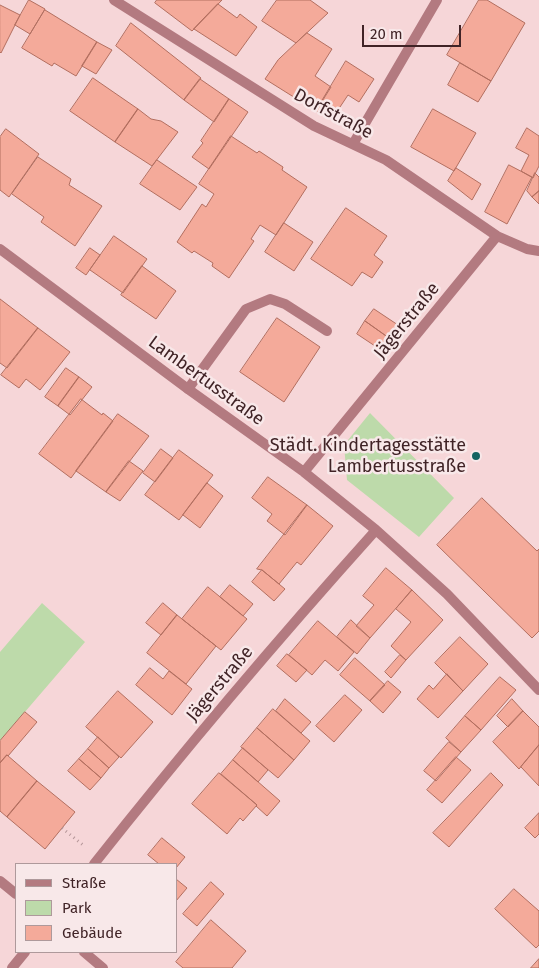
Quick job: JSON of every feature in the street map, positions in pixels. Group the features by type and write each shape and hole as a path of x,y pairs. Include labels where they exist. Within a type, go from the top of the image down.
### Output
{"street":[{"name":"Dorfstraße","path":"114,0 314,126 386,160 497,236 528,249 539,251"},
{"path":"353,144 437,0"},
{"name":"Jägerstraße","path":"304,472 497,236"},
{"name":"Lambertusstraße","path":"0,249 188,389 304,472 376,530 447,594 539,690"},
{"path":"188,389 246,309 270,298 285,304 327,331"},
{"name":"Jägerstraße","path":"95,863 270,650 376,530"},
{"path":"0,881 15,893"},
{"path":"12,968 24,953"},
{"path":"85,953 103,968"}],"green space":[{"path":"370,413 454,498 419,537 347,480 344,445"},
{"path":"42,603 85,642 0,741 0,652"}],"building":[{"path":"29,0 45,9 30,34 15,25"},
{"path":"157,0 222,0 192,31 155,3"},
{"path":"277,0 310,0 328,13 296,43 262,21"},
{"path":"479,0 487,0 525,23 491,81 447,55"},
{"path":"218,4 237,18 240,14 257,27 236,56 194,29"},
{"path":"0,5 20,15 1,53 0,52"},
{"path":"45,10 97,42 76,76 54,63 52,66 22,48"},
{"path":"131,23 201,78 184,100 116,46"},
{"path":"307,33 332,49 315,76 331,87 316,111 265,79 278,60"},
{"path":"97,42 112,50 96,74 82,66"},
{"path":"346,61 374,79 359,102 348,95 334,116 316,111"},
{"path":"460,63 491,81 478,102 448,85"},
{"path":"93,78 138,109 115,142 70,111"},
{"path":"200,79 229,99 214,122 184,100"},
{"path":"229,99 248,112 209,169 192,157 203,143 201,141"},
{"path":"138,109 151,119 161,121 178,132 152,166 115,142"},
{"path":"433,109 476,133 454,171 411,147"},
{"path":"527,128 539,136 539,166 533,178 521,171 529,155 516,148"},
{"path":"6,129 39,154 9,197 0,190 0,137"},
{"path":"231,136 283,167 282,170 307,187 276,235 260,225 251,239 254,241 229,278 212,266 213,263 194,251 192,253 177,242 202,204 206,207 214,194 199,184"},
{"path":"38,157 71,179 69,185 102,206 75,246 41,222 44,217 12,194"},
{"path":"157,160 197,187 180,210 140,184"},
{"path":"509,165 532,177 507,224 485,212"},
{"path":"456,168 481,184 472,200 448,181"},
{"path":"535,173 539,177 539,191 532,197 527,191"},
{"path":"539,191 539,204 532,197"},
{"path":"346,208 387,236 374,255 383,262 372,278 362,272 352,286 311,259"},
{"path":"284,223 313,242 294,271 265,252"},
{"path":"114,236 147,259 123,293 90,270"},
{"path":"90,248 100,255 86,275 76,268"},
{"path":"142,266 176,291 156,319 121,295"},
{"path":"0,299 38,328 7,368 0,363"},
{"path":"374,309 398,325 389,338 365,321"},
{"path":"277,318 320,347 284,402 240,372"},
{"path":"365,321 389,338 381,350 357,334"},
{"path":"38,328 70,352 40,390 26,379 19,388 1,375"},
{"path":"66,368 79,377 58,406 45,397"},
{"path":"79,377 92,387 70,415 58,406"},
{"path":"81,399 113,421 71,478 39,454"},
{"path":"118,414 149,436 106,492 76,471"},
{"path":"161,449 173,458 155,482 143,473"},
{"path":"179,450 213,475 179,520 145,495"},
{"path":"129,461 143,471 120,501 106,492"},
{"path":"268,477 307,505 285,535 267,521 272,514 252,498"},
{"path":"207,483 223,496 200,528 183,515"},
{"path":"482,498 537,551 539,549 539,631 532,638 437,545"},
{"path":"307,505 333,526 301,565 297,562 279,584 262,570 257,569"},
{"path":"386,568 412,590 370,638 356,626 374,605 363,596"},
{"path":"262,570 285,589 274,601 252,582"},
{"path":"230,585 253,604 243,616 220,597"},
{"path":"208,587 247,619 221,650 182,619"},
{"path":"412,590 443,620 406,660 391,646 411,622 396,609"},
{"path":"163,603 177,615 161,635 146,623"},
{"path":"177,615 216,646 186,684 147,653"},
{"path":"351,620 370,638 357,654 337,637"},
{"path":"318,621 354,652 338,671 325,660 312,675 289,655"},
{"path":"460,637 488,664 463,691 435,663"},
{"path":"287,654 307,670 296,682 277,666"},
{"path":"400,655 406,660 391,678 385,672"},
{"path":"355,658 385,685 370,701 340,675"},
{"path":"150,668 163,679 169,671 192,689 172,715 136,685"},
{"path":"447,674 463,691 438,718 417,699 429,685 433,689"},
{"path":"500,677 516,690 481,730 465,716"},
{"path":"388,681 401,692 383,713 370,701"},
{"path":"118,691 153,722 121,758 86,727"},
{"path":"345,695 362,710 334,742 316,726"},
{"path":"285,699 311,722 301,733 276,711"},
{"path":"512,699 523,711 508,727 497,716"},
{"path":"273,709 310,741 294,760 257,728"},
{"path":"523,711 539,727 539,745 519,769 493,742"},
{"path":"25,712 37,722 0,763 0,741"},
{"path":"465,716 481,730 461,752 446,738"},
{"path":"257,728 294,760 278,778 241,747"},
{"path":"98,737 119,757 109,768 88,749"},
{"path":"449,742 461,752 436,781 424,771"},
{"path":"539,745 539,786 521,767"},
{"path":"243,748 268,770 258,782 233,760"},
{"path":"88,749 109,768 101,778 79,759"},
{"path":"7,755 37,781 7,817 0,811 0,763"},
{"path":"456,757 471,770 442,803 427,790"},
{"path":"79,759 101,778 90,790 68,771"},
{"path":"233,760 280,801 267,816 221,774"},
{"path":"219,773 257,805 243,821 240,818 227,834 192,804"},
{"path":"491,773 503,785 449,847 433,833"},
{"path":"37,781 75,812 45,849 7,817"},
{"path":"539,813 539,834 535,838 525,828"},
{"path":"162,838 185,857 178,866 178,863 158,863 148,855"},
{"path":"178,881 187,888 178,899"},
{"path":"211,882 224,894 197,926 183,914"},
{"path":"514,889 539,911 539,945 536,948 495,909"},
{"path":"211,920 246,951 232,968 183,968 176,962"},
{"path":"539,959 539,968 531,968"}],"place":[{"name":"Städt. Kindertagesstätte Lambertusstraße","path":"476,456"}]}
